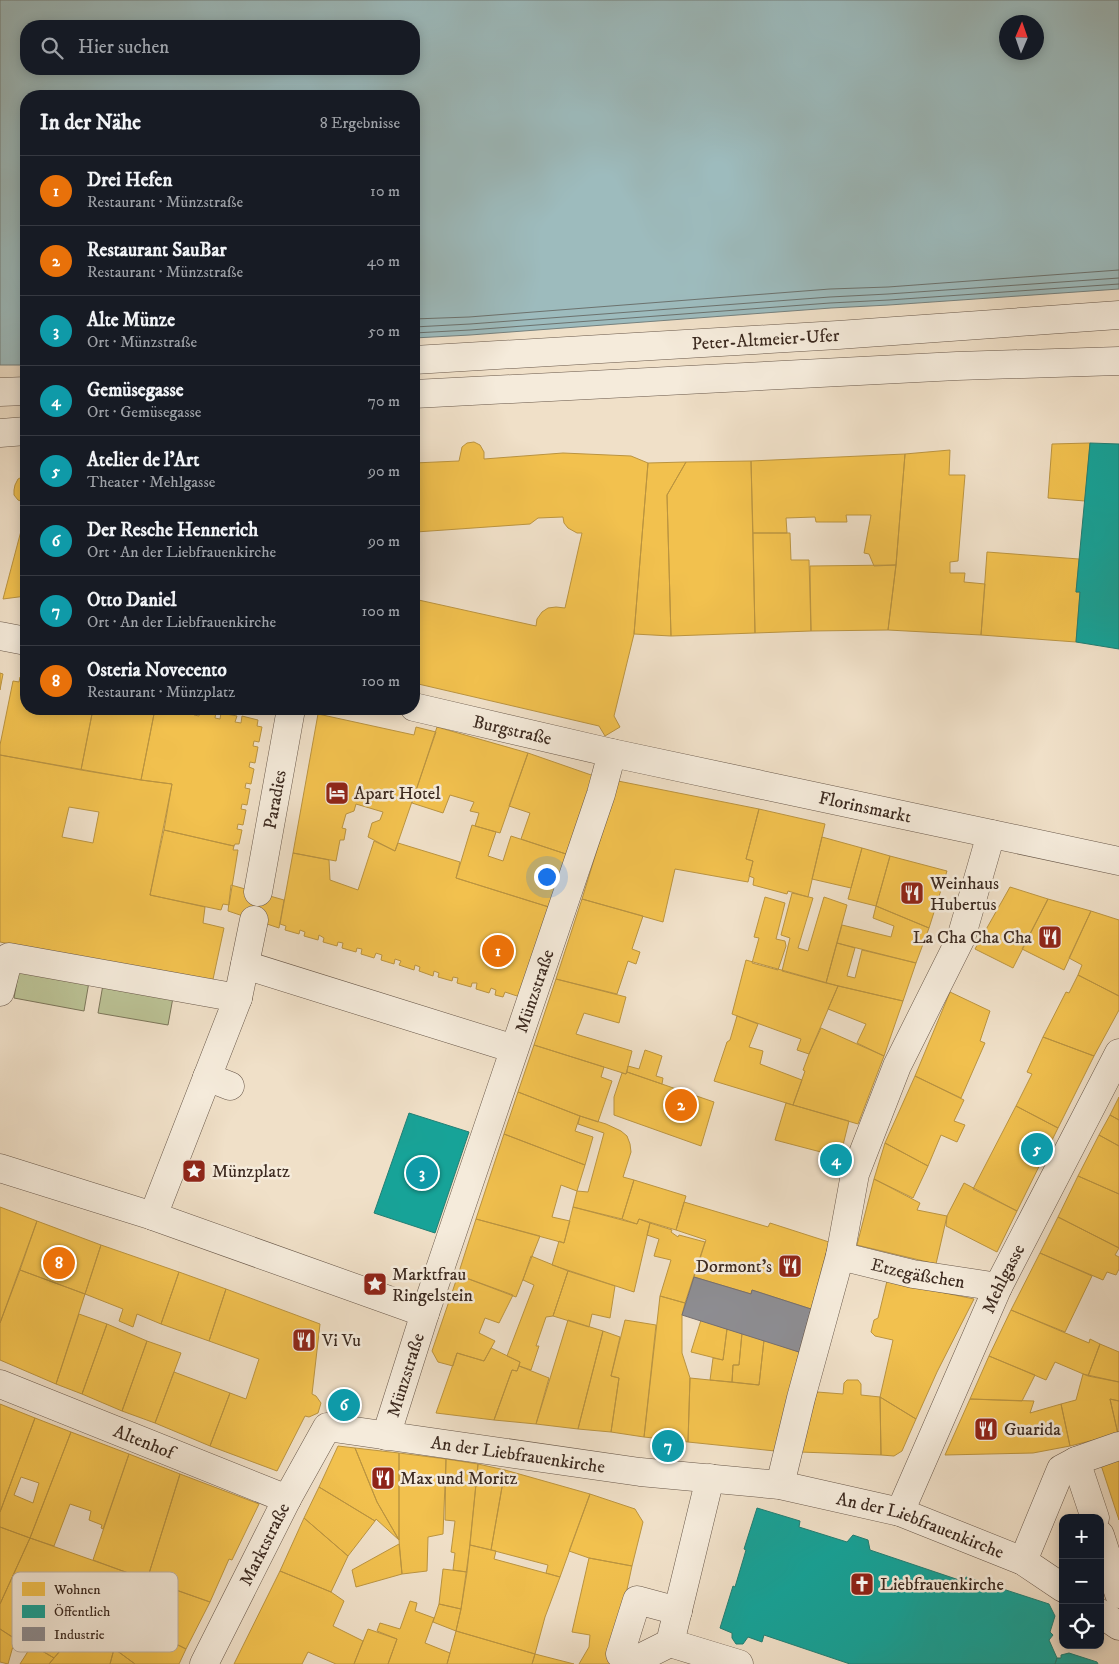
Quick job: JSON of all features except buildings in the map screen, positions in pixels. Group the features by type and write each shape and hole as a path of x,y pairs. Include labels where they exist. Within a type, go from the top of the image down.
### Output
{"street":[{"name":"Peter-Altmeier-Ufer","path":"420,360 838,335 1119,315"},
{"name":"Peter-Altmeier-Ufer","path":"420,394 937,367 1119,361"},
{"path":"0,392 20,391"},
{"path":"0,433 20,432"},
{"path":"0,636 20,640"},
{"name":"Burgstraße","path":"420,708 612,753"},
{"name":"Paradies","path":"258,892 289,715"},
{"name":"Florinsmarkt","path":"612,753 1119,861"},
{"name":"Münzstraße","path":"386,1436 425,1313 461,1235 514,1049 601,794 612,753"},
{"path":"780,1486 801,1398 840,1256 855,1174 897,1066 961,938 991,834"},
{"path":"154,1216 219,1082 254,920"},
{"path":"0,992 9,957 238,998"},
{"path":"245,965 514,1049"},
{"name":"Mehlgasse","path":"900,1512 998,1288 1119,1053"},
{"path":"0,1168 154,1216 425,1313"},
{"name":"Etzegäßchen","path":"840,1256 914,1274 998,1288"},
{"name":"Altenhof","path":"0,1384 287,1499"},
{"name":"An der Liebfrauenkirche","path":"327,1427 640,1472 780,1486 900,1512 1023,1561 1059,1585"},
{"name":"Marktstraße","path":"204,1664 287,1499 327,1427"},
{"path":"1023,1561 1061,1469 1076,1461 1119,1446"},
{"path":"1076,1461 1094,1514"},
{"path":"674,1651 678,1611 710,1478"},
{"path":"1104,1547 1119,1594"},
{"path":"678,1611 637,1600 626,1658 674,1651 739,1664"},
{"path":"1104,1616 1119,1626"}],"green space":[{"path":"20,964 90,976 84,1011 14,998"},
{"path":"104,979 174,992 168,1025 98,1013"}],"water":[{"path":"0,0 1119,0 1119,289 420,338 420,90 20,90 20,365 0,365"}],"place":[{"name":"Apart Hotel","path":"337,793"},
{"name":"Weinhaus Hubertus","path":"912,893"},
{"name":"La Cha Cha Cha","path":"1050,937"},
{"name":"Drei Hefen","path":"498,951"},
{"name":"Restaurant SauBar","path":"681,1105"},
{"name":"Atelier de l'Art","path":"1037,1149"},
{"name":"Gemüsegasse","path":"836,1160"},
{"name":"Münzplatz","path":"194,1171"},
{"name":"Alte Münze","path":"422,1173"},
{"name":"Osteria Novecento","path":"59,1263"},
{"name":"Dormont's","path":"790,1266"},
{"name":"Marktfrau Ringelstein","path":"375,1284"},
{"name":"Vi Vu","path":"304,1340"},
{"name":"Der Resche Hennerich","path":"344,1405"},
{"name":"Guarida","path":"986,1429"},
{"name":"Otto Daniel","path":"668,1446"},
{"name":"Max und Moritz","path":"383,1478"},
{"name":"Liebfrauenkirche","path":"862,1584"}]}
